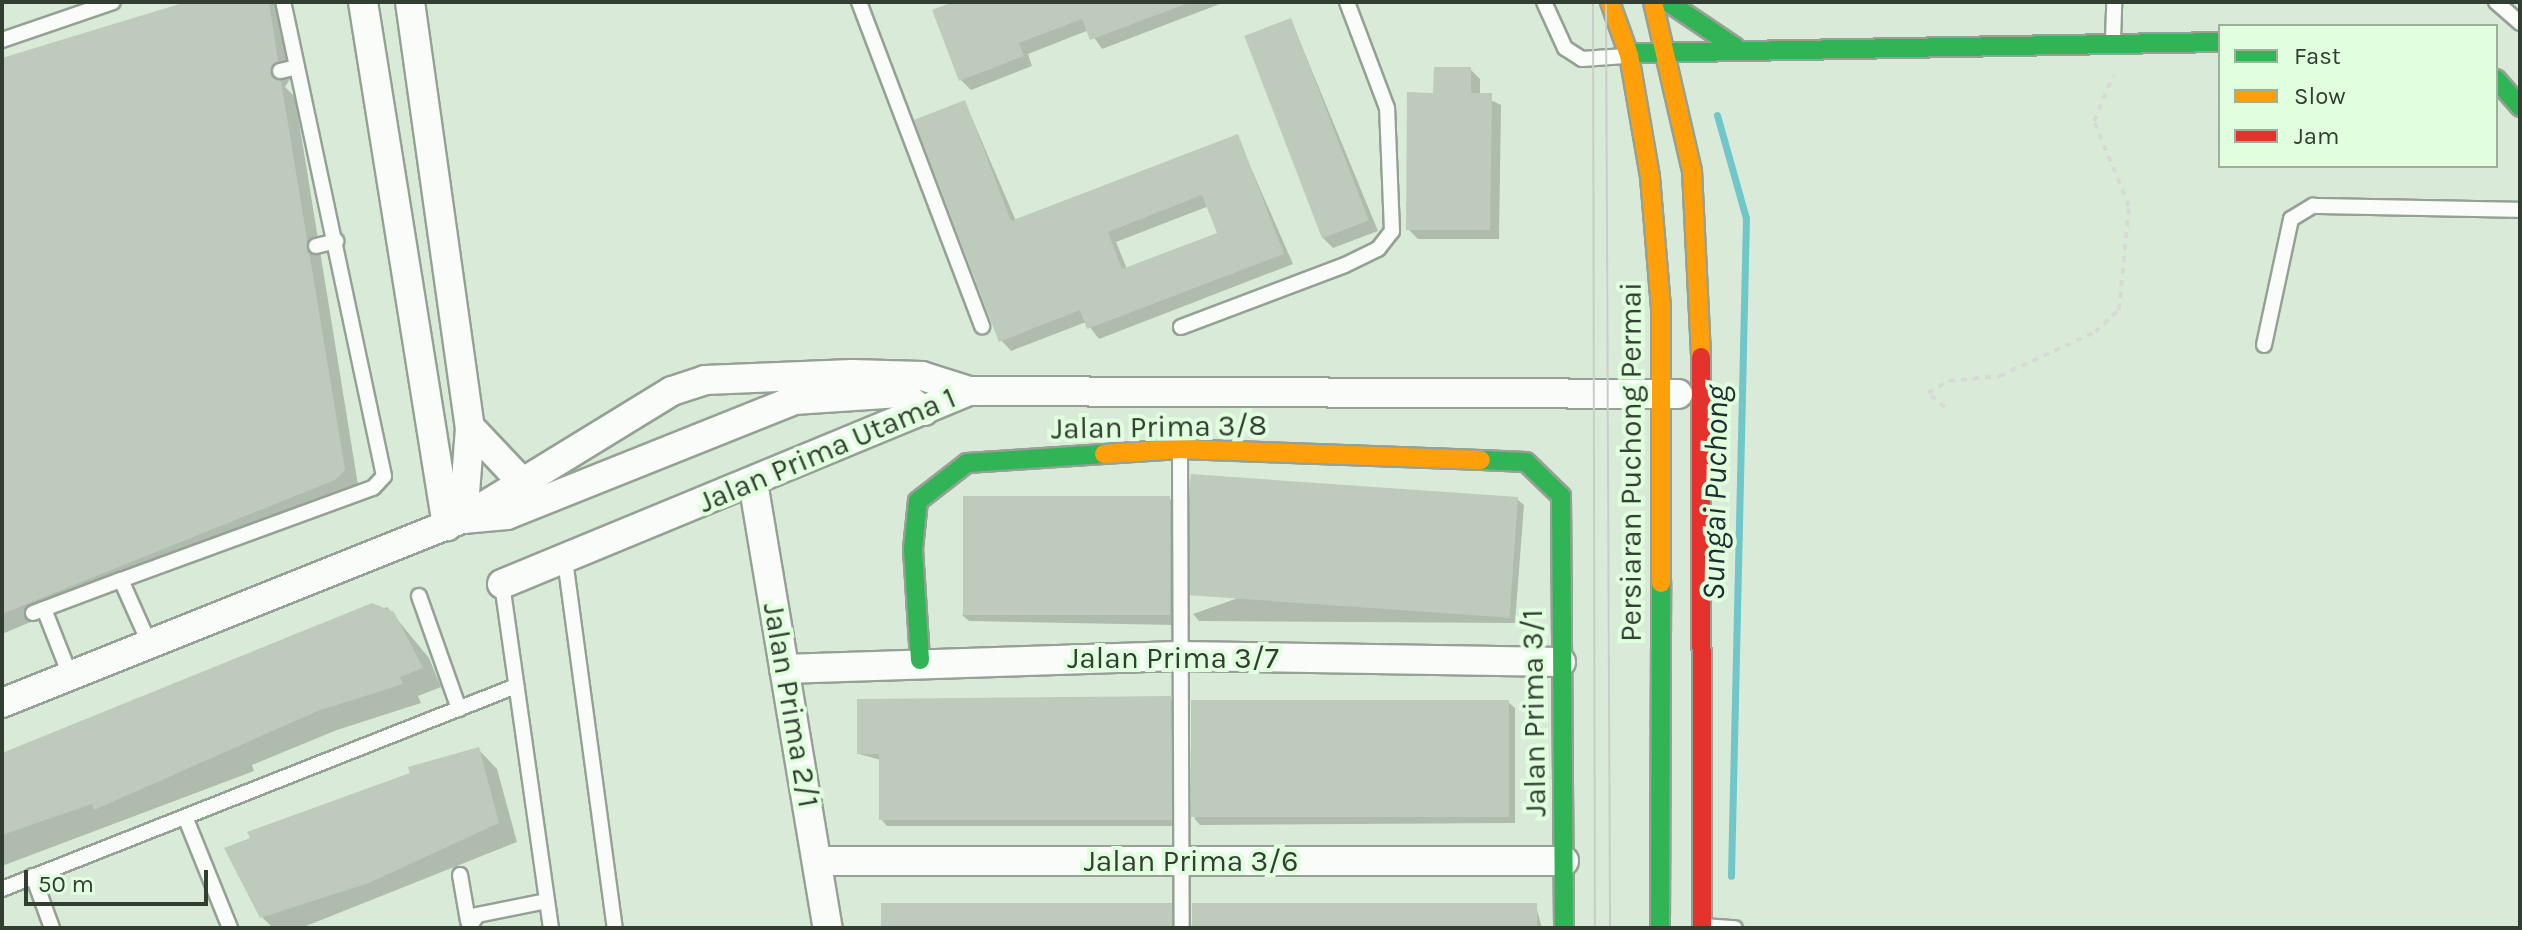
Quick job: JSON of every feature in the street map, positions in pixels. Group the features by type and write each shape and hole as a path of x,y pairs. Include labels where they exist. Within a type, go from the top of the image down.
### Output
{"main road":[{"name":"Persiaran Puchong Permai","path":"1610,2 1629,55 1650,177 1660,394 1660,928"},
{"path":"1653,2 1692,171 1702,393 1702,927 1683,928"},
{"path":"1668,2 1735,47"},
{"path":"1629,55 1663,47 2218,42"},
{"path":"1708,71 1735,47"},
{"path":"2498,81 2520,107"},
{"path":"1682,130 1696,87"},
{"name":"Jalan Prima 3/8","path":"920,660 913,549 918,501 937,481 967,463 1180,449 1526,462 1561,496"},
{"name":"Jalan Prima 3/1","path":"1561,496 1564,928"}],"street":[{"path":"363,2 455,522"},
{"path":"410,2 470,427 455,522"},
{"path":"2,703 455,522 628,414 705,380 922,376 969,391"},
{"name":"Jalan Prima Utama 1","path":"502,584 969,391 1702,393"},
{"path":"455,522 507,515 794,400 900,393 924,411"},
{"path":"470,427 493,460 521,481"},
{"name":"Jalan Prima 2/1","path":"753,482 828,928"},
{"name":"Jalan Prima 3/7","path":"784,669 920,660 1178,656 1561,662"},
{"name":"Jalan Prima 3/6","path":"818,861 1564,861"}],"lane":[{"path":"2,40 68,25 113,2"},
{"path":"70,675 39,611 373,488 384,476 283,2"},
{"path":"859,2 982,326"},
{"path":"1181,327 1345,265 1378,249 1392,231 1387,108 1347,2"},
{"path":"1544,2 1550,28 1573,53 1629,55"},
{"path":"2112,43 2114,2"},
{"path":"2496,2 2520,23"},
{"path":"280,71 297,67"},
{"path":"2264,345 2291,219 2313,206 2520,210"},
{"path":"316,246 336,241"},
{"path":"1180,449 1178,656 1182,928"},
{"path":"565,560 615,928"},
{"path":"121,580 150,645"},
{"name":"Jalan Prima Utama 1","path":"502,584 551,928"},
{"path":"419,596 459,709"},
{"path":"2,889 186,819 516,686"},
{"path":"186,819 230,928"},
{"path":"460,875 469,925 547,901"},
{"path":"33,876 52,928"},
{"path":"1702,927 1735,928"}],"path":[{"path":"1945,407 1928,393 1949,381 2000,376 2095,332 2119,310 2129,206 2094,121 2116,71"}],"building":[{"path":"186,2 269,2 278,61 270,73 281,81 345,470 335,480 2,614 2,58"},
{"path":"953,2 1186,4 1090,40 1082,19 1019,43 1024,56 959,81 932,10"},
{"path":"1291,18 1369,221 1322,239 1244,36"},
{"path":"1434,67 1471,67 1471,93 1492,93 1490,230 1406,230 1407,92 1433,93"},
{"path":"965,100 1011,221 1238,134 1284,254 1087,329 1080,310 999,342 914,120","holes":["1202,195 1217,233 1122,269 1108,232"]},
{"path":"1191,474 1518,497 1510,618 1182,595"},
{"path":"963,496 1170,496 1170,615 963,615"},
{"path":"372,603 394,612 423,668 400,677 403,684 318,711 94,810 92,804 2,835 2,753"},
{"path":"1171,696 1172,820 879,820 879,754 857,754 857,699"},
{"path":"1191,700 1509,700 1509,817 1191,817"},
{"path":"479,747 499,823 369,883 260,918 224,848 250,838 247,832 410,773 408,767"},
{"path":"881,903 1172,903 1172,928 881,928"},
{"path":"1192,903 1537,903 1537,928 1192,928"}],"waterway":[{"name":"Sungai Puchong","path":"1717,115 1746,218 1731,876"}],"tram line":[{"path":"1593,2 1595,928"},
{"path":"1606,2 1610,928"}],"traffic: fast":[{"path":"1668,2 1735,47"},
{"path":"1637,53 2218,42"},
{"path":"2498,81 2520,107"},
{"path":"920,660 913,549 918,501 967,463 1104,454"},
{"path":"1481,460 1526,462 1561,496 1564,928"},
{"path":"1660,928 1661,583"}],"traffic: slow":[{"path":"1610,2 1629,55 1650,177 1661,307 1661,583"},
{"path":"1653,2 1692,171 1701,357"},
{"path":"1104,454 1180,449 1481,460"}],"traffic: jam":[{"path":"1701,357 1702,928"}]}
